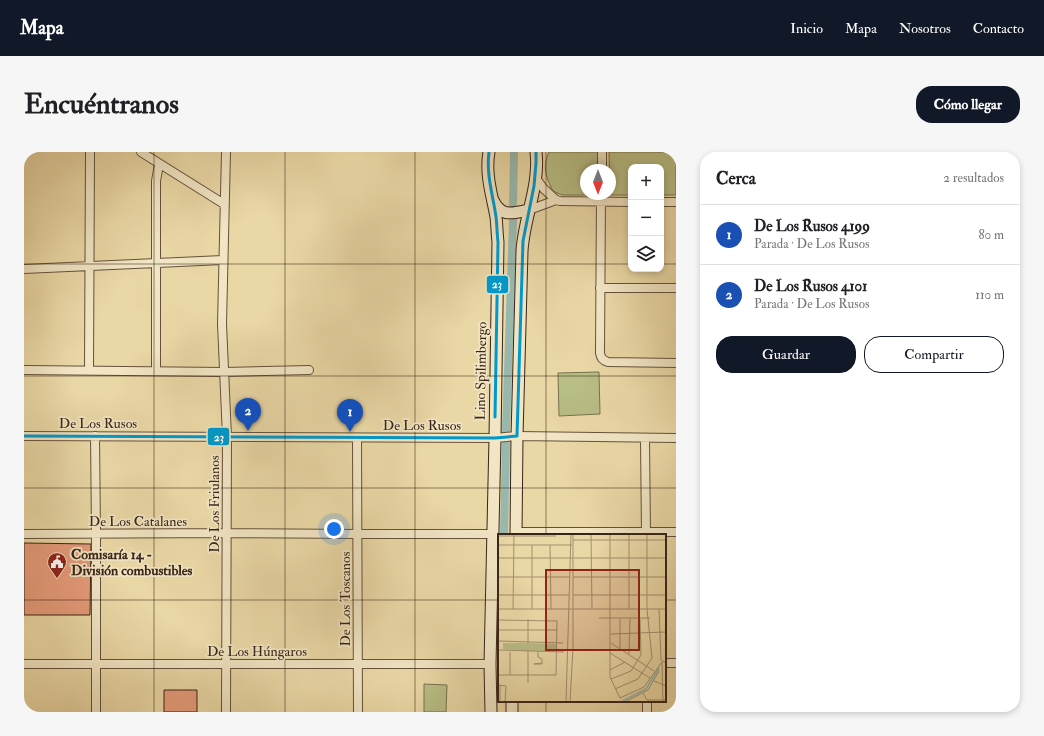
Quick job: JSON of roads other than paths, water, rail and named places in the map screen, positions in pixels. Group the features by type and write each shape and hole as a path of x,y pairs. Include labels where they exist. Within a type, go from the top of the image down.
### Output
{"main road":[{"name":"Lino Spilimbergo","path":"489,152 488,170 496,218 498,242 490,664 491,712"},
{"path":"517,534 517,436 523,241 536,178 537,154"},
{"path":"492,200 498,208 506,213 529,210"}],"street":[{"path":"90,152 90,370"},
{"path":"141,152 224,204"},
{"name":"De Los Friulanos","path":"226,152 222,332 227,437 226,712"},
{"path":"602,152 602,164"},
{"path":"156,371 156,181 159,164"},
{"path":"536,178 542,188 556,200"},
{"path":"529,210 556,200 580,200"},
{"path":"601,200 601,357 603,361 608,362 676,363"},
{"path":"616,200 628,202"},
{"path":"664,202 676,202"},
{"path":"24,270 223,260"},
{"path":"600,288 676,288"},
{"path":"24,370 224,372 309,370"},
{"name":"De Los Rusos","path":"24,436 357,438 495,438 517,436 676,438"},
{"path":"95,436 96,712"},
{"name":"De Los Toscanos","path":"357,438 358,712"},
{"path":"645,438 646,534"},
{"path":"517,534 646,534 676,532"},
{"name":"De Los Catalanes","path":"24,534 493,534"},
{"name":"De Los Húngaros","path":"24,664 490,664"}],"waterway":[{"path":"513,207 514,152"},
{"path":"506,430 513,221"},
{"path":"504,534 506,444"}],"place":[{"name":"De Los Rusos 4101","path":"248,431"},
{"name":"De Los Rusos 4199","path":"350,432"},
{"name":"Comisaría 14 - División combustibles","path":"57,579"}]}
